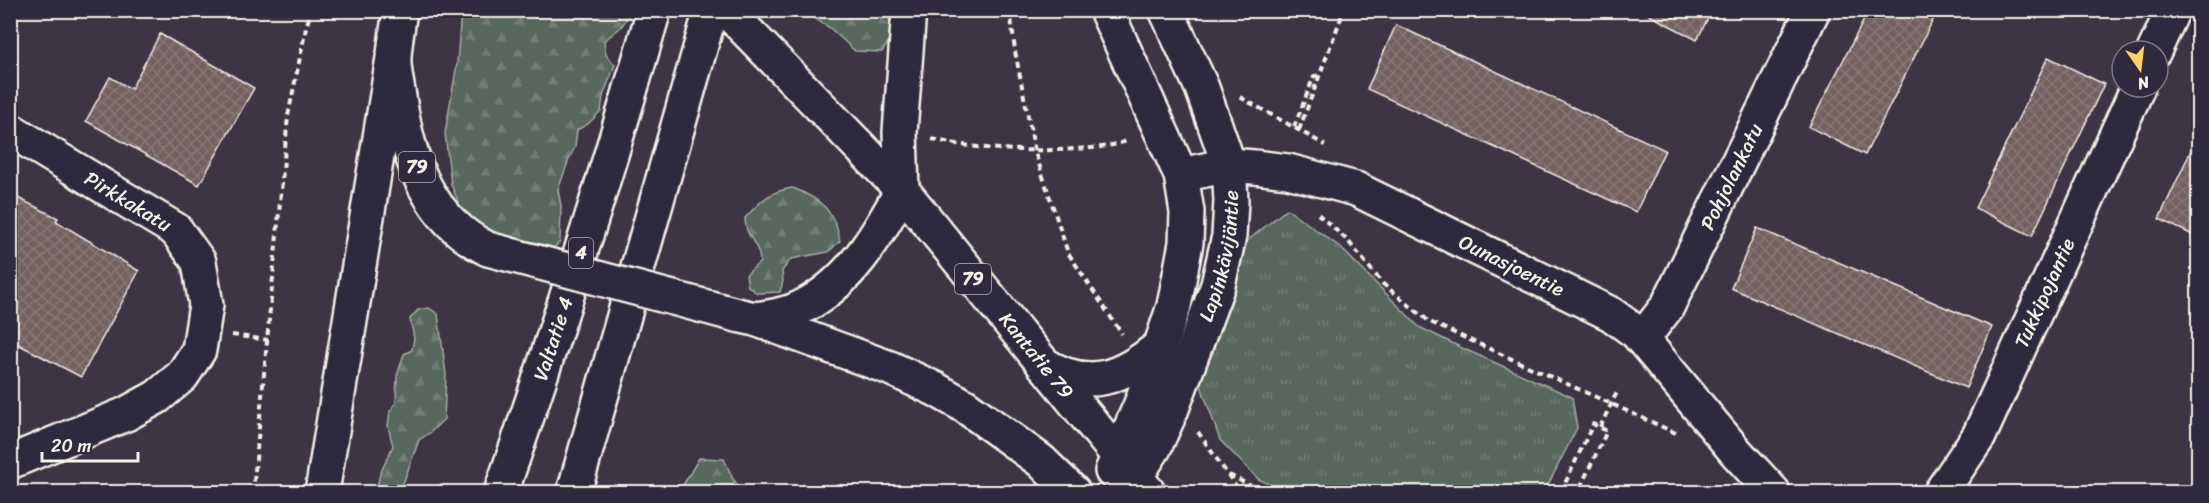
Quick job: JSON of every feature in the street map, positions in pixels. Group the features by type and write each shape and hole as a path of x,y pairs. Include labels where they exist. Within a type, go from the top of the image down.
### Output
{"main road":[{"name":"79","path":"400,10 393,58 403,123 412,155 425,187 439,210 468,240 488,249 746,317 890,368 965,406 1041,461 1074,492"},
{"name":"Valtatie 4","path":"501,492 529,414 607,173 654,10"},
{"path":"574,492 711,10"},
{"name":"Kantatie 79","path":"726,10 902,190 1042,364 1130,479"},
{"path":"746,317 776,316 799,309 824,294 856,264 879,233 902,190 900,132 909,10"},
{"name":"Lapinkävijäntie","path":"1106,10 1181,175 1187,212 1186,243 1174,306 1141,404 1130,479"},
{"name":"Lapinkävijäntie","path":"1106,492 1130,479 1154,448 1171,411 1218,285 1229,236 1231,201 1229,165 1202,88 1166,10"},
{"name":"Pohjolankatu","path":"1642,339 1667,308 1813,10"},
{"path":"2160,39 2173,10"},
{"path":"322,492 393,58"},
{"name":"Tukkipojantie","path":"1941,492 1980,436 2133,99"},
{"name":"Pirkkakatu","path":"10,130 176,230 199,262 206,305 199,350 182,376 157,397 126,414 10,462"},
{"name":"Ounasjoentie","path":"1181,175 1229,165 1288,171 1356,189 1611,314 1637,333 1736,452 1773,492"},
{"path":"1042,364 1070,378 1094,380 1119,374 1160,346"}],"path":[{"path":"253,492 288,116 311,10"},
{"path":"1010,10 1015,51 1035,152 1068,253 1125,338"},
{"path":"1299,130 1344,10"},
{"path":"1294,127 1314,76 1321,75"},
{"path":"1035,152 1113,146"},
{"path":"1316,212 1348,241 1383,284 1430,322 1688,438"},
{"path":"1600,427 1618,390"},
{"path":"1561,492 1593,424 1607,431 1578,492"},
{"path":"1197,431 1240,492"},
{"path":"1227,474 1264,492"}],"green space":[{"path":"461,11 632,11 621,27 604,41 606,55 615,65 603,96 601,111 588,124 577,130 575,147 558,190 561,206 560,242 550,251 495,238 472,222 460,206 451,184 445,133 457,64"},
{"path":"809,11 896,11 891,38 882,52 855,51 830,28 814,18"},
{"path":"793,188 825,207 838,230 840,241 828,252 791,259 782,271 783,281 780,292 757,293 748,286 746,275 760,262 757,249 747,231 745,218 766,198 785,189"},
{"path":"1287,209 1340,247 1419,327 1572,397 1577,428 1549,483 1539,492 1285,492 1258,479 1220,440 1200,383 1247,241"},
{"path":"429,308 438,314 446,374 444,419 419,440 401,489 392,493 386,492 377,487 380,474 393,446 388,426 390,411 396,403 397,376 404,354 412,350 414,338 410,319 418,310"},
{"path":"699,458 724,459 733,479 743,492 679,492"}],"building":[{"path":"1640,10 1712,10 1697,40"},
{"path":"1869,10 1938,10 1865,155 1809,127"},
{"path":"1396,25 1665,150 1636,212 1367,89"},
{"path":"160,34 254,88 199,185 86,121 110,77 131,89"},
{"path":"2048,57 2104,84 2032,236 1975,208"},
{"path":"2199,133 2199,238 2159,219"},
{"path":"10,194 58,218 56,221 139,271 81,377 10,340"},
{"path":"1757,228 1992,327 1966,388 1731,288"}]}
